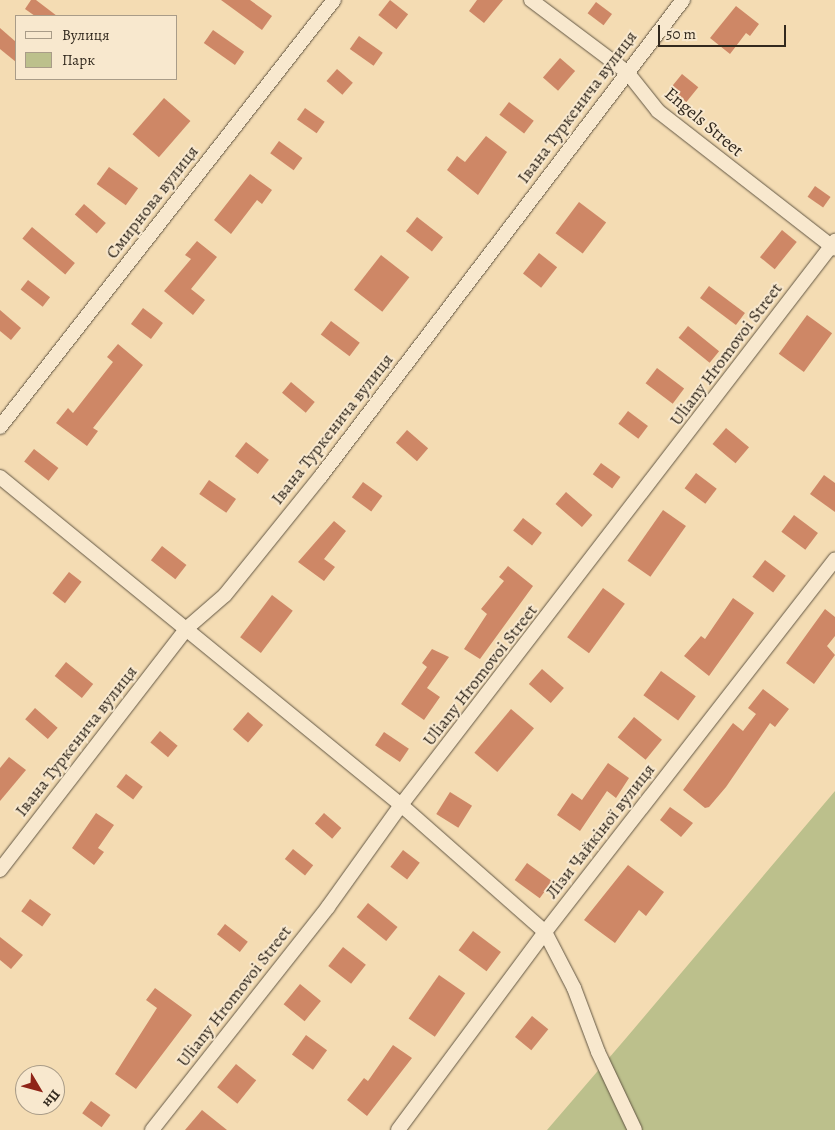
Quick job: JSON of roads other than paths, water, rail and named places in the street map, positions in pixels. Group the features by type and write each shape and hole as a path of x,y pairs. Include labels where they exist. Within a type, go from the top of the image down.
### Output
{"street":[{"name":"Смирнова вулиця","path":"0,427 334,0"},
{"name":"Engels Street","path":"531,0 626,72 658,111 834,245"},
{"name":"Івана Туркенича вулиця","path":"0,870 187,628 225,595 321,476 626,72 683,0"},
{"name":"Uliany Hromovoi Street","path":"152,1130 328,907 401,805 834,245"},
{"path":"0,477 187,628 401,805 545,932 574,988 598,1052 635,1130"},
{"name":"Лізи Чайкіної вулиця","path":"398,1130 545,932 835,559"}]}
